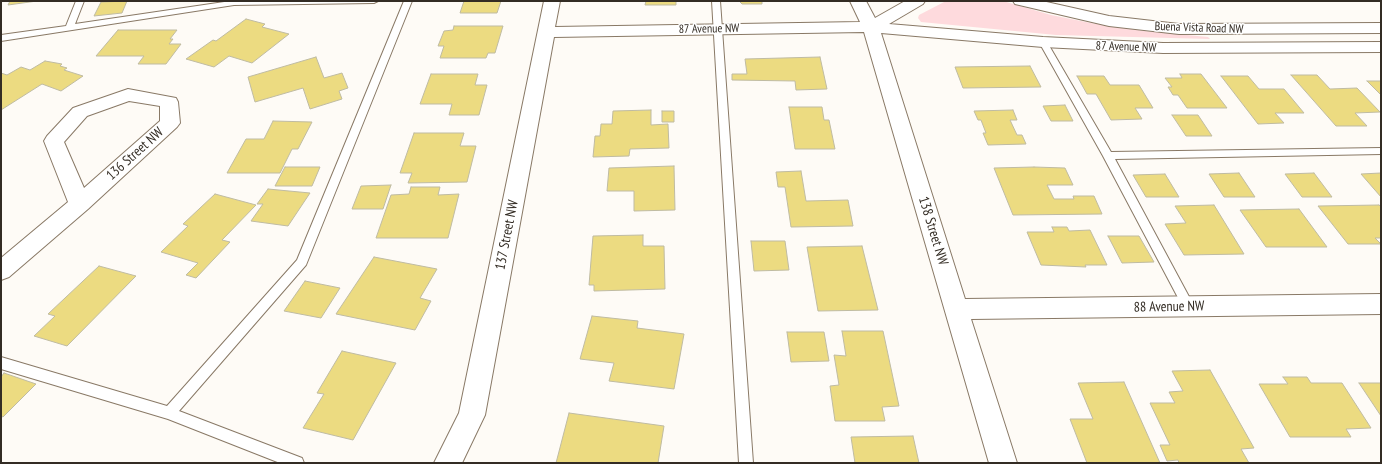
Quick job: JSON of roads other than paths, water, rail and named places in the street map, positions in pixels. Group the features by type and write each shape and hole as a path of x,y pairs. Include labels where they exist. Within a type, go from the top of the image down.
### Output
{"street":[{"name":"137 Street NW","path":"448,463 472,415 552,1"},
{"name":"138 Street NW","path":"858,1 871,27 1003,463"},
{"name":"87 Avenue NW","path":"871,27 917,1"},
{"name":"Buena Vista Road NW","path":"1020,1 1109,21 1178,29 1381,28"},
{"name":"Buena Vista Road NW","path":"1078,1 1146,12 1203,16 1381,14"},
{"name":"87 Avenue NW","path":"546,32 871,27 1043,42 1164,48 1381,47"},
{"name":"136 Street NW","path":"1,271 80,204 170,123 169,102 128,95 80,112 54,141 80,204"},
{"name":"88 Avenue NW","path":"957,309 1381,304"}],"lane":[{"path":"69,28 80,1"},
{"path":"1,38 234,3 374,1"},
{"path":"169,413 302,262 408,1"},
{"path":"716,1 746,463"},
{"path":"1043,42 1108,156 1188,306"},
{"path":"1108,156 1381,151"},
{"path":"1,363 169,413 297,463"}]}
